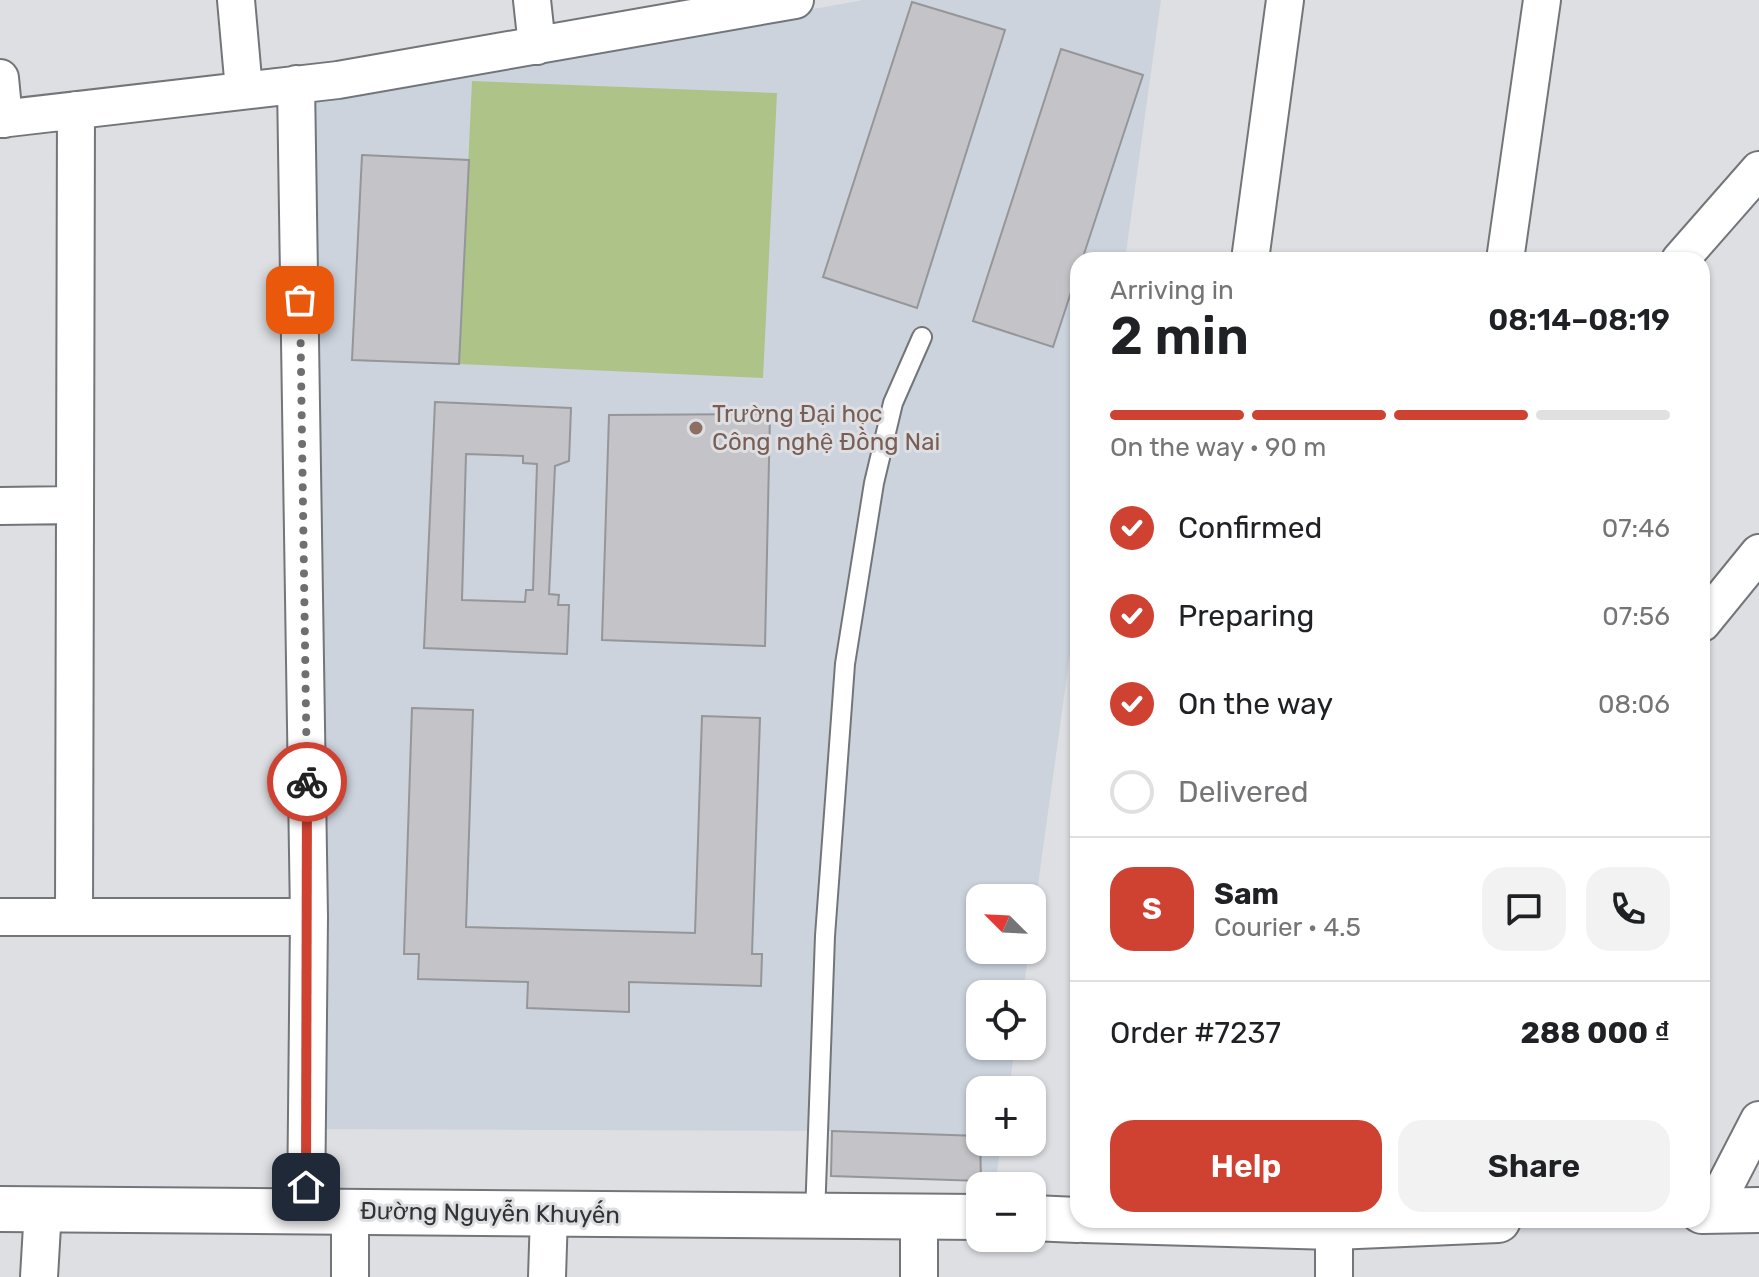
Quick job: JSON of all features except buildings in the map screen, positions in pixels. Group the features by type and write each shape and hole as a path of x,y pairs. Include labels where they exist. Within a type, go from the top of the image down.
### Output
{"street":[{"path":"236,0 244,90"},
{"path":"532,0 537,46"},
{"path":"0,78 2,119 296,84 537,46 795,0"},
{"path":"1251,252 1285,0"},
{"path":"1506,252 1542,0"},
{"path":"296,84 309,917 306,1212"},
{"path":"74,917 76,110"},
{"path":"1687,252 1759,170"},
{"path":"0,506 75,505"},
{"path":"1710,613 1759,553"},
{"path":"0,917 309,917"},
{"path":"1710,1206 1759,1120"},
{"name":"Đường Nguyễn Khuyến","path":"0,1209 966,1217"},
{"path":"39,1277 43,1209"},
{"path":"1710,1211 1759,1210"},
{"path":"350,1212 350,1277"},
{"path":"547,1277 549,1214"},
{"path":"919,1217 919,1277"},
{"path":"1046,1219 1070,1220"},
{"path":"1334,1277 1360,1228"}],"lane":[{"path":"815,1216 825,936 845,664 874,483 889,416 922,337"}],"shaded area":[{"name":"Trường Đại học Công nghệ Đồng Nai","path":"863,0 1161,0 1126,252 1070,252 1070,654 1038,884 966,884 966,964 1027,964 1025,980 966,980 966,1060 1013,1060 1011,1076 966,1076 966,1156 999,1156 997,1172 966,1172 966,1179 831,1176 832,1131 317,1129 308,95 559,55"}],"green space":[{"path":"472,81 777,93 763,378 459,364"}],"way so far":[{"path":"300,300 307,782"}],"place":[{"name":"Trường Đại học Công nghệ Đồng Nai","path":"696,428"}],"route":[{"path":"306,1187 307,782"}]}
